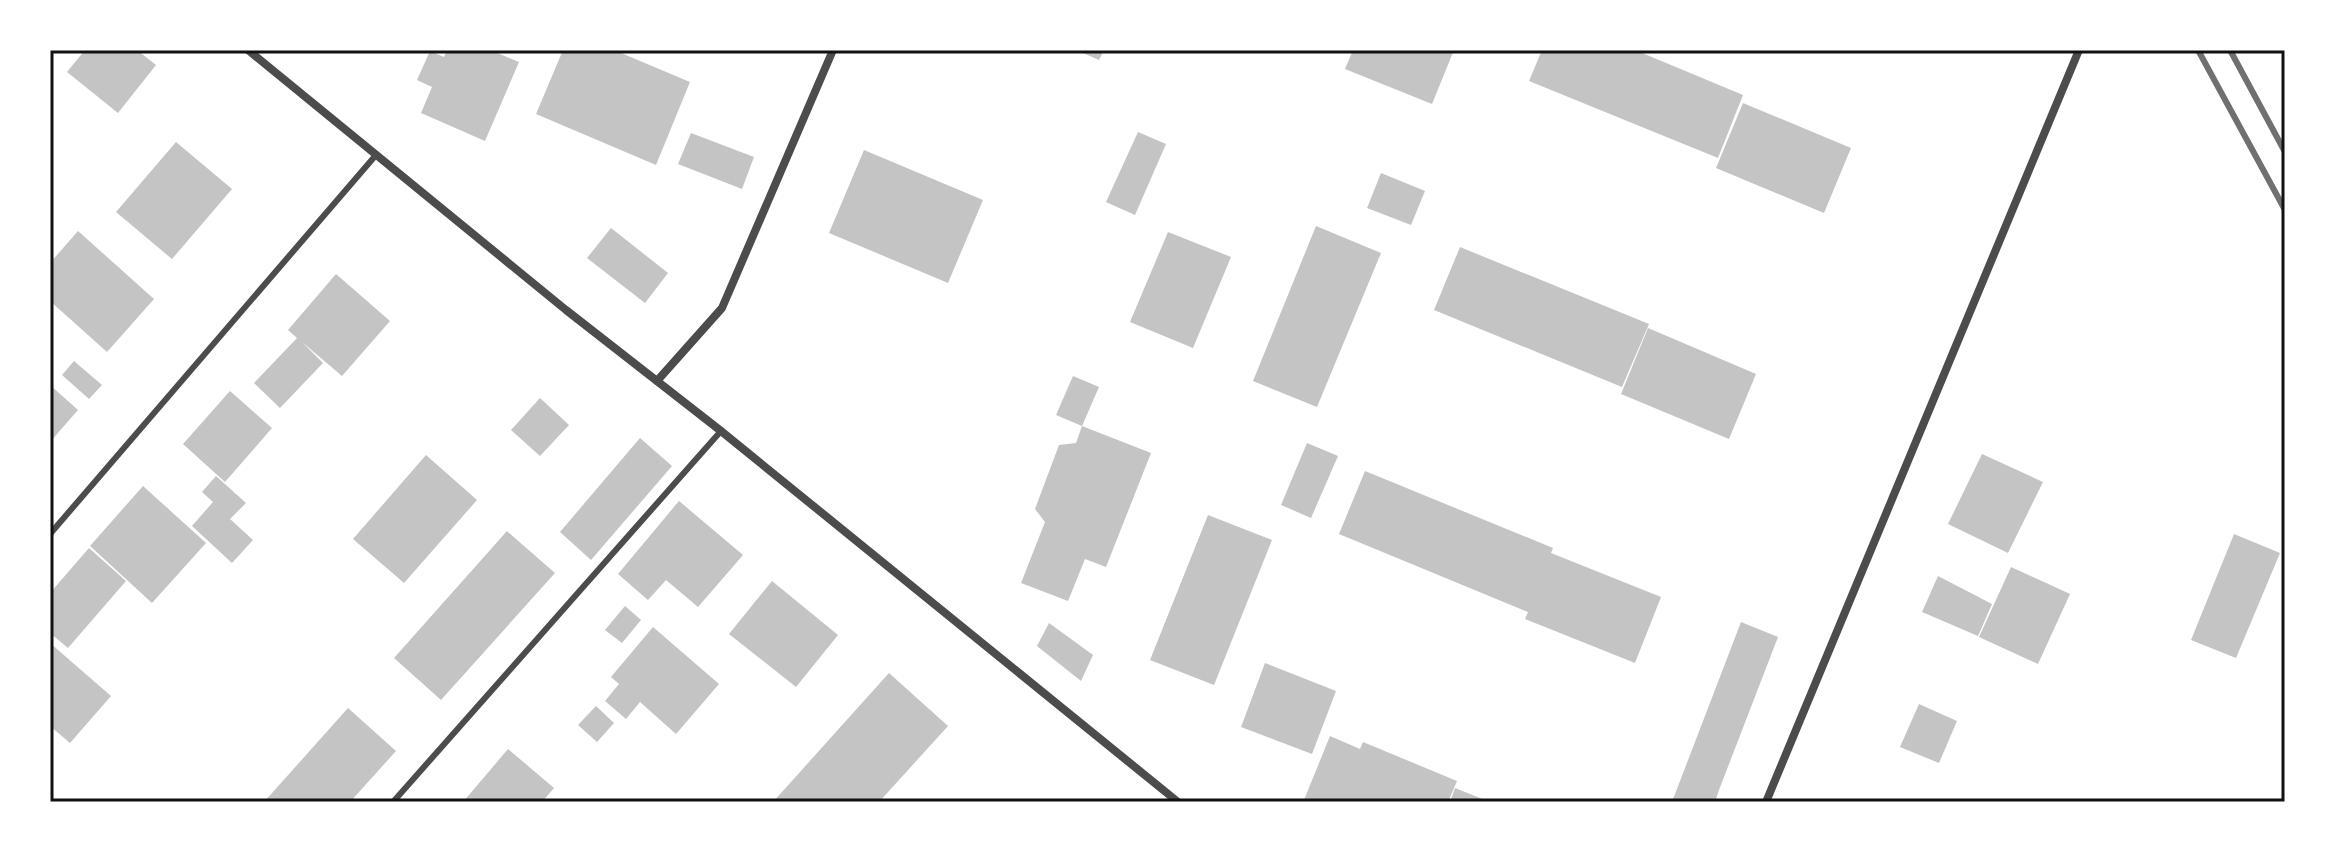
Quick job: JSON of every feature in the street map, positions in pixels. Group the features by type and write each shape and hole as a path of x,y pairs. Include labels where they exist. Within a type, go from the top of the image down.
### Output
{"street":[{"path":"248,50 1178,802"},
{"path":"657,381 722,308 833,50"},
{"path":"1766,802 2078,54"}],"lane":[{"path":"50,534 376,155"},
{"path":"393,802 721,431"}],"building":[{"path":"85,50 137,50 156,65 118,113 67,72"},
{"path":"447,50 490,50 519,62 485,141 421,113 432,87 417,80 430,51 444,57"},
{"path":"563,50 614,50 690,82 656,165 536,114"},
{"path":"1076,50 1104,50 1099,60"},
{"path":"1353,50 1454,50 1432,104 1345,69"},
{"path":"1542,50 1635,50 1743,95 1718,158 1529,81"},
{"path":"1743,103 1851,148 1824,213 1716,168"},
{"path":"1138,132 1166,144 1135,215 1106,202"},
{"path":"691,133 754,157 742,189 678,164"},
{"path":"176,142 232,189 172,259 116,212"},
{"path":"864,150 983,200 948,283 829,233"},
{"path":"1381,173 1425,191 1411,225 1367,208"},
{"path":"1316,226 1381,253 1317,407 1253,381"},
{"path":"611,228 668,273 645,303 587,258"},
{"path":"78,231 154,299 107,352 50,301 50,263"},
{"path":"1168,232 1231,257 1193,348 1130,322"},
{"path":"1460,247 1649,324 1622,387 1434,310"},
{"path":"336,274 390,321 342,376 302,342 323,363 280,408 254,383 297,338 288,330"},
{"path":"1648,328 1756,374 1729,439 1621,394"},
{"path":"74,361 102,385 89,399 62,375"},
{"path":"1073,376 1099,387 1082,426 1056,415"},
{"path":"50,385 78,410 50,442"},
{"path":"230,391 272,428 225,482 183,444"},
{"path":"540,398 569,425 540,456 511,430"},
{"path":"1082,426 1151,453 1106,567 1085,559 1068,601 1021,583 1045,522 1035,509 1059,445 1076,443"},
{"path":"640,438 672,466 591,560 560,532"},
{"path":"1307,443 1338,456 1311,518 1281,505"},
{"path":"1982,454 2043,482 2008,553 1948,524"},
{"path":"426,455 477,500 404,583 353,539"},
{"path":"1365,471 1553,548 1551,553 1661,597 1635,663 1525,619 1528,612 1339,534"},
{"path":"216,476 246,503 230,519 253,540 232,563 192,526 213,502 202,492"},
{"path":"143,486 206,543 152,603 90,546"},
{"path":"679,501 743,555 698,607 666,580 648,600 618,574"},
{"path":"1208,515 1272,540 1214,685 1150,660"},
{"path":"507,531 555,573 441,700 394,658"},
{"path":"2234,534 2280,553 2236,658 2191,640"},
{"path":"89,548 126,581 68,648 50,633 50,593"},
{"path":"2011,567 2070,594 2038,664 1979,637"},
{"path":"1938,576 1992,604 1978,636 1922,612"},
{"path":"772,581 838,635 796,687 729,634"},
{"path":"625,606 641,620 622,643 605,630"},
{"path":"1741,622 1778,637 1715,802 1672,802"},
{"path":"1049,623 1093,655 1081,681 1037,646"},
{"path":"653,627 719,684 676,734 640,702 626,719 605,701 619,684 611,677"},
{"path":"50,643 111,696 70,743 50,726"},
{"path":"1265,663 1336,691 1312,754 1241,727"},
{"path":"889,673 948,726 879,802 773,802"},
{"path":"1919,704 1957,721 1939,763 1900,747"},
{"path":"596,706 614,723 597,742 578,725"},
{"path":"348,708 396,751 350,802 264,802"},
{"path":"1330,736 1360,749 1363,742 1457,781 1448,802 1304,800"},
{"path":"508,749 554,788 542,802 463,802"},
{"path":"1455,788 1490,802 1450,802"}],"railway":[{"path":"2198,50 2285,210"},
{"path":"2230,50 2285,152"}]}
